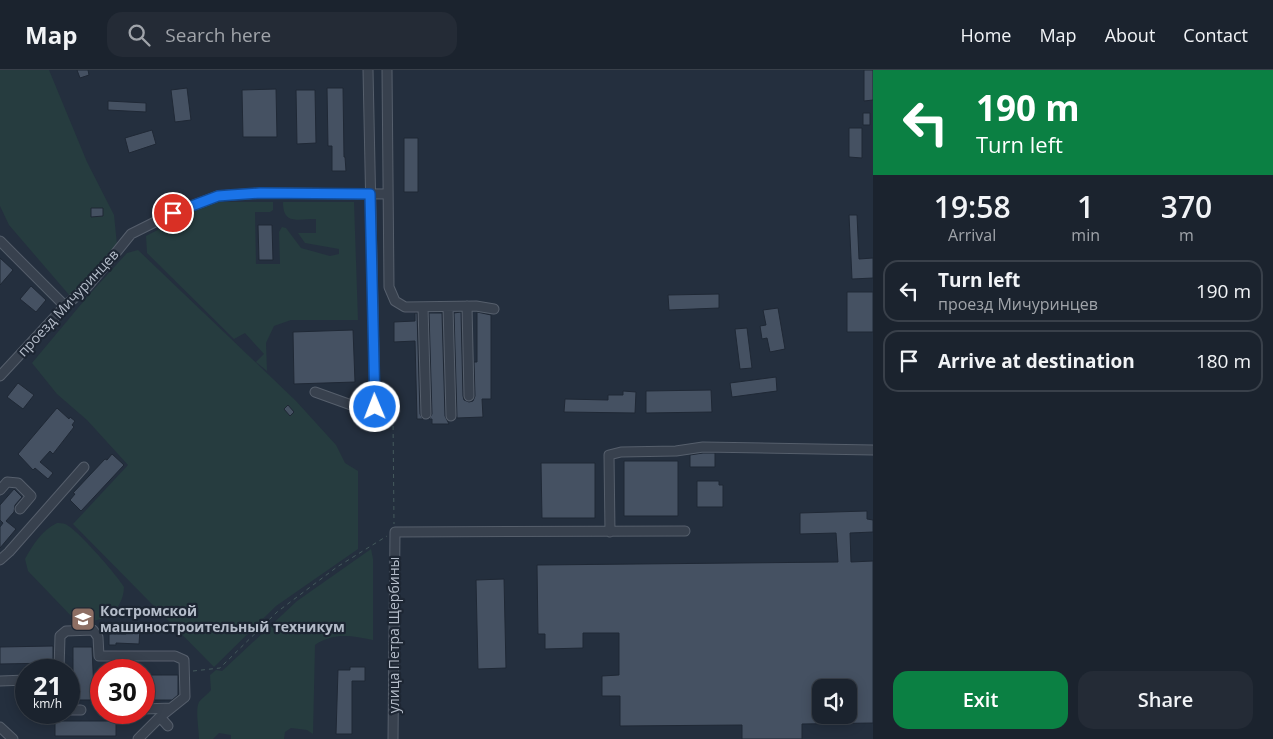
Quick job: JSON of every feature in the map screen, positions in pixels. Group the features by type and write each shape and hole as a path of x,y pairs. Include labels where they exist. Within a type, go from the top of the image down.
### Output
{"street":[{"path":"368,70 375,407"},
{"path":"387,70 389,287 395,301 405,307 467,306 494,309"},
{"name":"проезд Мичуринцев","path":"0,376 65,306 88,286 131,234 194,204 218,196 260,193 388,194"},
{"path":"0,241 65,306"},
{"path":"467,306 469,396"},
{"path":"422,307 426,414"},
{"path":"448,307 451,416"},
{"path":"315,392 354,406 375,407 393,411"},
{"path":"610,532 608,455 622,452 676,452 703,447 873,450"},
{"path":"0,560 84,466"},
{"path":"0,490 7,482 18,483 31,496 20,509"},
{"path":"395,532 685,531"},
{"name":"улица Петра Щербины","path":"393,739 395,532"},
{"path":"59,659 60,636 66,631 93,630 98,637 99,656 176,656 184,660 185,697 170,708 138,739"},
{"path":"0,681 15,680"},
{"path":"155,709 170,708"},
{"path":"160,717 168,726"},
{"path":"0,727 13,739"}],"path":[{"path":"185,672 220,668 278,612 307,589 337,567 395,532 393,411"}],"green space":[{"path":"0,70 49,70 87,162 114,215 117,245 79,291 70,296 9,225 0,206"},
{"path":"212,202 273,202 273,210 270,212 255,212 256,264 280,264 279,232 282,227 286,228 301,248 330,256 339,254 339,249 305,243 298,233 316,233 316,219 297,220 288,217 285,214 283,202 354,202 358,320 291,320 274,326 266,343 267,371 256,362 264,354 245,333 234,339 147,253 146,236"},
{"path":"138,250 296,401 336,445 345,463 358,471 358,549 276,606 214,667 73,524 128,465 87,420 57,394 32,363 127,253"},
{"path":"57,523 65,524 78,534 124,587 123,596 119,604 108,616 92,621 74,619 28,571 25,559 31,549 42,534"},
{"path":"371,549 373,559 373,640 343,636 329,638 315,645 313,734 307,730 291,728 285,732 284,739 231,739 231,735 219,733 213,739 199,739 198,705 211,690 210,675 216,670 222,671 297,601"}],"building":[{"path":"77,70 88,70 89,75 80,78"},
{"path":"864,70 873,70 873,100 864,101"},
{"path":"187,88 191,120 175,122 171,90"},
{"path":"327,88 343,88 346,171 332,171 332,146 328,146"},
{"path":"276,89 277,137 243,137 242,90"},
{"path":"296,90 315,90 316,143 297,144"},
{"path":"108,101 146,103 146,112 108,110"},
{"path":"863,113 870,113 870,125 863,125"},
{"path":"849,128 862,128 862,158 849,157"},
{"path":"152,130 156,144 129,153 125,138"},
{"path":"404,138 418,138 418,192 404,192"},
{"path":"91,208 103,208 103,216 91,217"},
{"path":"849,215 857,215 859,259 873,258 873,278 852,279"},
{"path":"258,225 272,225 273,260 259,260"},
{"path":"0,258 13,270 0,285"},
{"path":"31,286 46,300 36,312 20,299"},
{"path":"847,292 873,292 873,332 847,332"},
{"path":"719,294 719,308 669,310 668,295"},
{"path":"778,308 785,349 770,352 767,338 762,339 760,326 766,325 763,310"},
{"path":"461,312 463,396 464,400 469,402 473,401 475,396 474,362 477,362 477,312 491,315 491,399 482,399 483,417 457,418 454,313"},
{"path":"415,313 417,313 420,414 423,419 417,419 415,341 394,342 394,322 415,321"},
{"path":"429,313 442,313 445,416 449,424 432,424 432,419 429,419 432,414"},
{"path":"747,328 752,368 740,369 735,329"},
{"path":"353,330 355,382 294,384 293,332"},
{"path":"776,377 777,391 732,397 730,383"},
{"path":"18,383 34,395 23,409 7,397"},
{"path":"711,390 712,412 646,413 646,391"},
{"path":"623,391 636,392 635,413 564,412 565,399 608,400 608,395 623,395"},
{"path":"288,405 294,412 290,416 284,409"},
{"path":"57,408 69,419 70,417 75,421 72,425 74,427 53,454 50,451 40,462 53,473 48,479 35,468 33,470 18,454"},
{"path":"715,453 715,467 690,467 690,455"},
{"path":"112,454 124,465 81,511 70,500 75,494 73,493"},
{"path":"624,461 678,461 678,516 624,516"},
{"path":"541,463 595,463 595,518 542,518"},
{"path":"697,481 719,481 719,485 723,485 723,507 697,507"},
{"path":"14,489 22,497 15,505 14,512 6,521 16,529 0,548 0,527 3,523 0,520 0,505"},
{"path":"867,511 867,519 873,520 873,532 850,533 851,562 873,561 873,723 857,723 857,679 812,679 812,724 802,724 802,739 742,739 742,725 620,726 620,696 602,696 602,676 619,675 619,633 583,633 583,648 545,649 545,634 538,634 537,565 838,562 836,533 800,534 800,513"},
{"path":"504,579 506,668 478,669 476,580"},
{"path":"126,628 140,629 139,644 116,643 116,645 109,645 109,634 126,634"},
{"path":"53,646 53,659 15,659 15,664 0,664 0,647"},
{"path":"73,647 92,647 93,659 90,659 90,700 80,700 80,659 73,659"},
{"path":"350,667 365,667 365,681 352,681 352,734 336,734 338,670 350,670"},
{"path":"155,675 178,675 178,695 172,700 155,700"},
{"path":"80,721 90,721 90,724 116,724 116,736 55,736 55,724 80,724"}],"place":[{"name":"Костромской машиностроительный техникум","path":"83,619"}],"route":[{"path":"173,213 218,196 260,193 370,194 375,407"}]}
